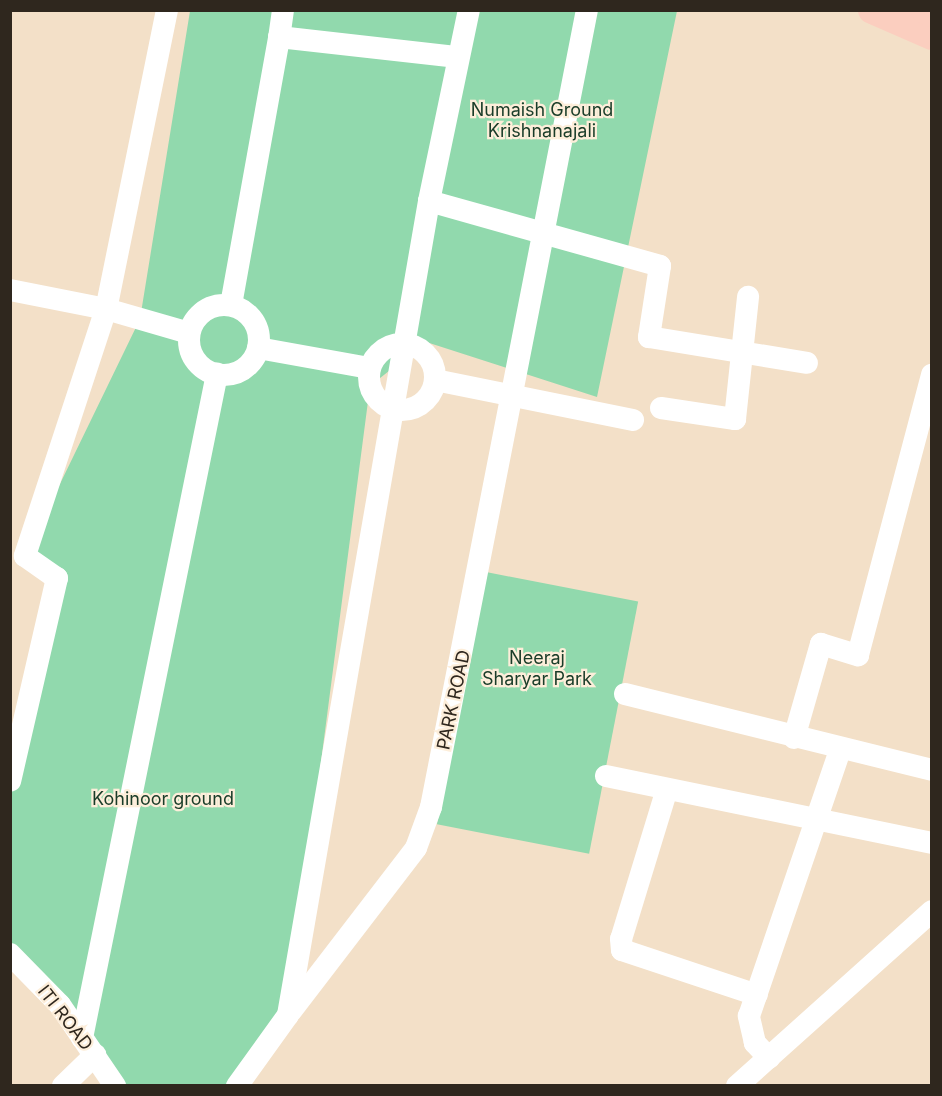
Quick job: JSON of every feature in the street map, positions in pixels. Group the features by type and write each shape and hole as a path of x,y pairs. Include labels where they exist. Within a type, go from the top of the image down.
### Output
{"main road":[{"path":"872,10 932,36"},
{"path":"925,10 932,14"}],"street":[{"path":"10,781 57,578 18,556 106,309 167,10"},
{"path":"231,305 283,10"},
{"path":"288,1015 429,201 469,10"},
{"name":"PARK ROAD","path":"237,1086 288,1015 416,848 431,807 587,10"},
{"path":"279,37 458,57"},
{"path":"429,201 545,230 660,266 649,337 807,363"},
{"path":"10,290 106,309 189,333"},
{"path":"661,408 735,419 748,297"},
{"path":"231,305 253,320 258,348 243,369 217,374 194,360 189,333 204,310 231,305"},
{"path":"405,344 428,356 435,380 423,403 394,408 376,398 369,368 381,351 405,344"},
{"path":"258,348 369,368"},
{"path":"63,1086 89,1047 217,374"},
{"path":"794,738 821,644 858,655 932,375"},
{"path":"435,380 633,420"},
{"path":"625,694 794,738 932,770"},
{"path":"769,1058 749,1029 757,995 820,822 841,748"},
{"path":"606,776 820,822 932,843"},
{"path":"668,789 621,939 622,950 757,995"},
{"path":"737,1086 932,911"},
{"name":"ITI ROAD","path":"10,954 60,1005 115,1086"}],"green space":[{"name":"Kohinoor ground","path":"190,11 677,11 597,397 420,340 418,348 370,386 288,1015 237,1085 115,1085 11,959 11,783 59,577 25,556 140,319"},
{"name":"Neeraj Sharyar Park","path":"486,572 638,602 589,854 437,824"}],"park label":[{"name":"Numaish Ground Krishnanajali","path":"542,121"}]}
